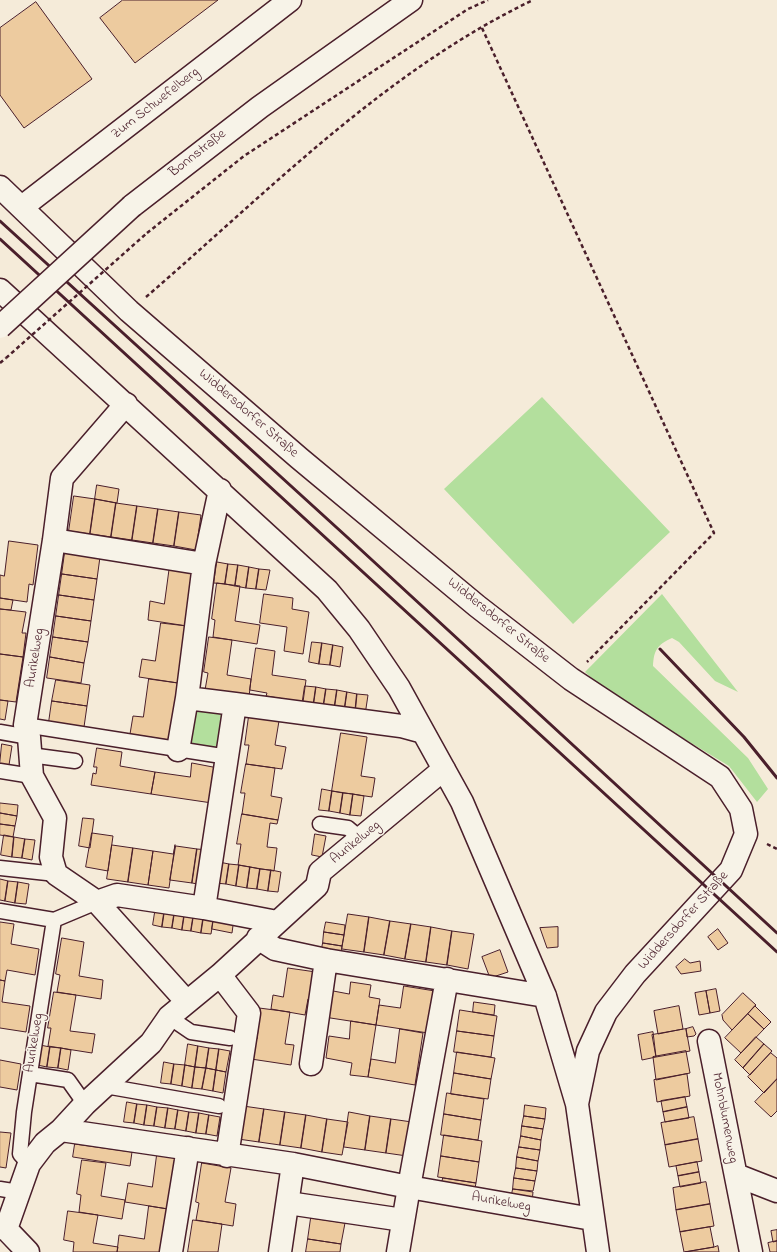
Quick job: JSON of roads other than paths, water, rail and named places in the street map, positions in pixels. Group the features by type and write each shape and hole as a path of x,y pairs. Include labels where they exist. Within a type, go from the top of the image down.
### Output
{"street":[{"name":"Zum Schwefelberg","path":"22,207 290,0"},
{"name":"Bonnstraße","path":"0,327 132,206 260,107 411,0"},
{"name":"Widdersdorfer Straße","path":"0,187 129,311 311,468 477,606 571,679 720,777 741,809 746,834 731,870 635,974 606,1012 588,1051 577,1104"},
{"name":"Widdersdorfer Straße","path":"0,290 220,490 331,596 359,629 399,688 462,802 545,996 577,1104 592,1219 598,1252"},
{"name":"Aurikelweg","path":"29,748 62,478 126,404"},
{"path":"178,750 204,564 220,490"},
{"path":"54,540 204,564"},
{"path":"186,698 401,726 423,732"},
{"path":"204,908 235,704"},
{"path":"29,748 55,818 51,857 56,874 96,902 187,1002"},
{"name":"Aurikelweg","path":"28,1252 3,1228 10,1190 45,1143 61,1130 85,1104 151,1043 170,1017 220,975 258,938 317,886 320,872 444,769"},
{"path":"96,902 117,895 204,908 277,922"},
{"path":"258,938 275,949 326,960 545,996"},
{"path":"311,1064 326,960"},
{"path":"220,975 249,1013 227,1156"},
{"path":"398,1252 447,979"},
{"name":"Mohnblumenweg","path":"709,1041 736,1176 777,1191"},
{"name":"Aurikelweg","path":"61,1130 188,1148 227,1156 293,1164 409,1187 592,1219"},
{"path":"172,1252 188,1148"},
{"path":"280,1252 293,1164"},
{"path":"736,1176 751,1252"},
{"path":"288,1203 403,1220"}],"lane":[{"path":"0,732 29,748 75,761"},
{"path":"0,771 29,748 178,750 228,757"},
{"path":"320,824 348,828 361,839"},
{"path":"0,868 56,874"},
{"path":"0,911 54,920 96,902"},
{"name":"Aurikelweg","path":"29,1164 20,1154 30,1074 54,920"},
{"path":"170,1017 191,1032 230,1038"},
{"path":"30,1074 68,1080 85,1104"},
{"path":"105,1086 219,1106"}],"railway":[{"path":"0,221 347,537 777,933"},
{"path":"0,239 777,952"},
{"path":"660,649 744,737 777,778"}]}
